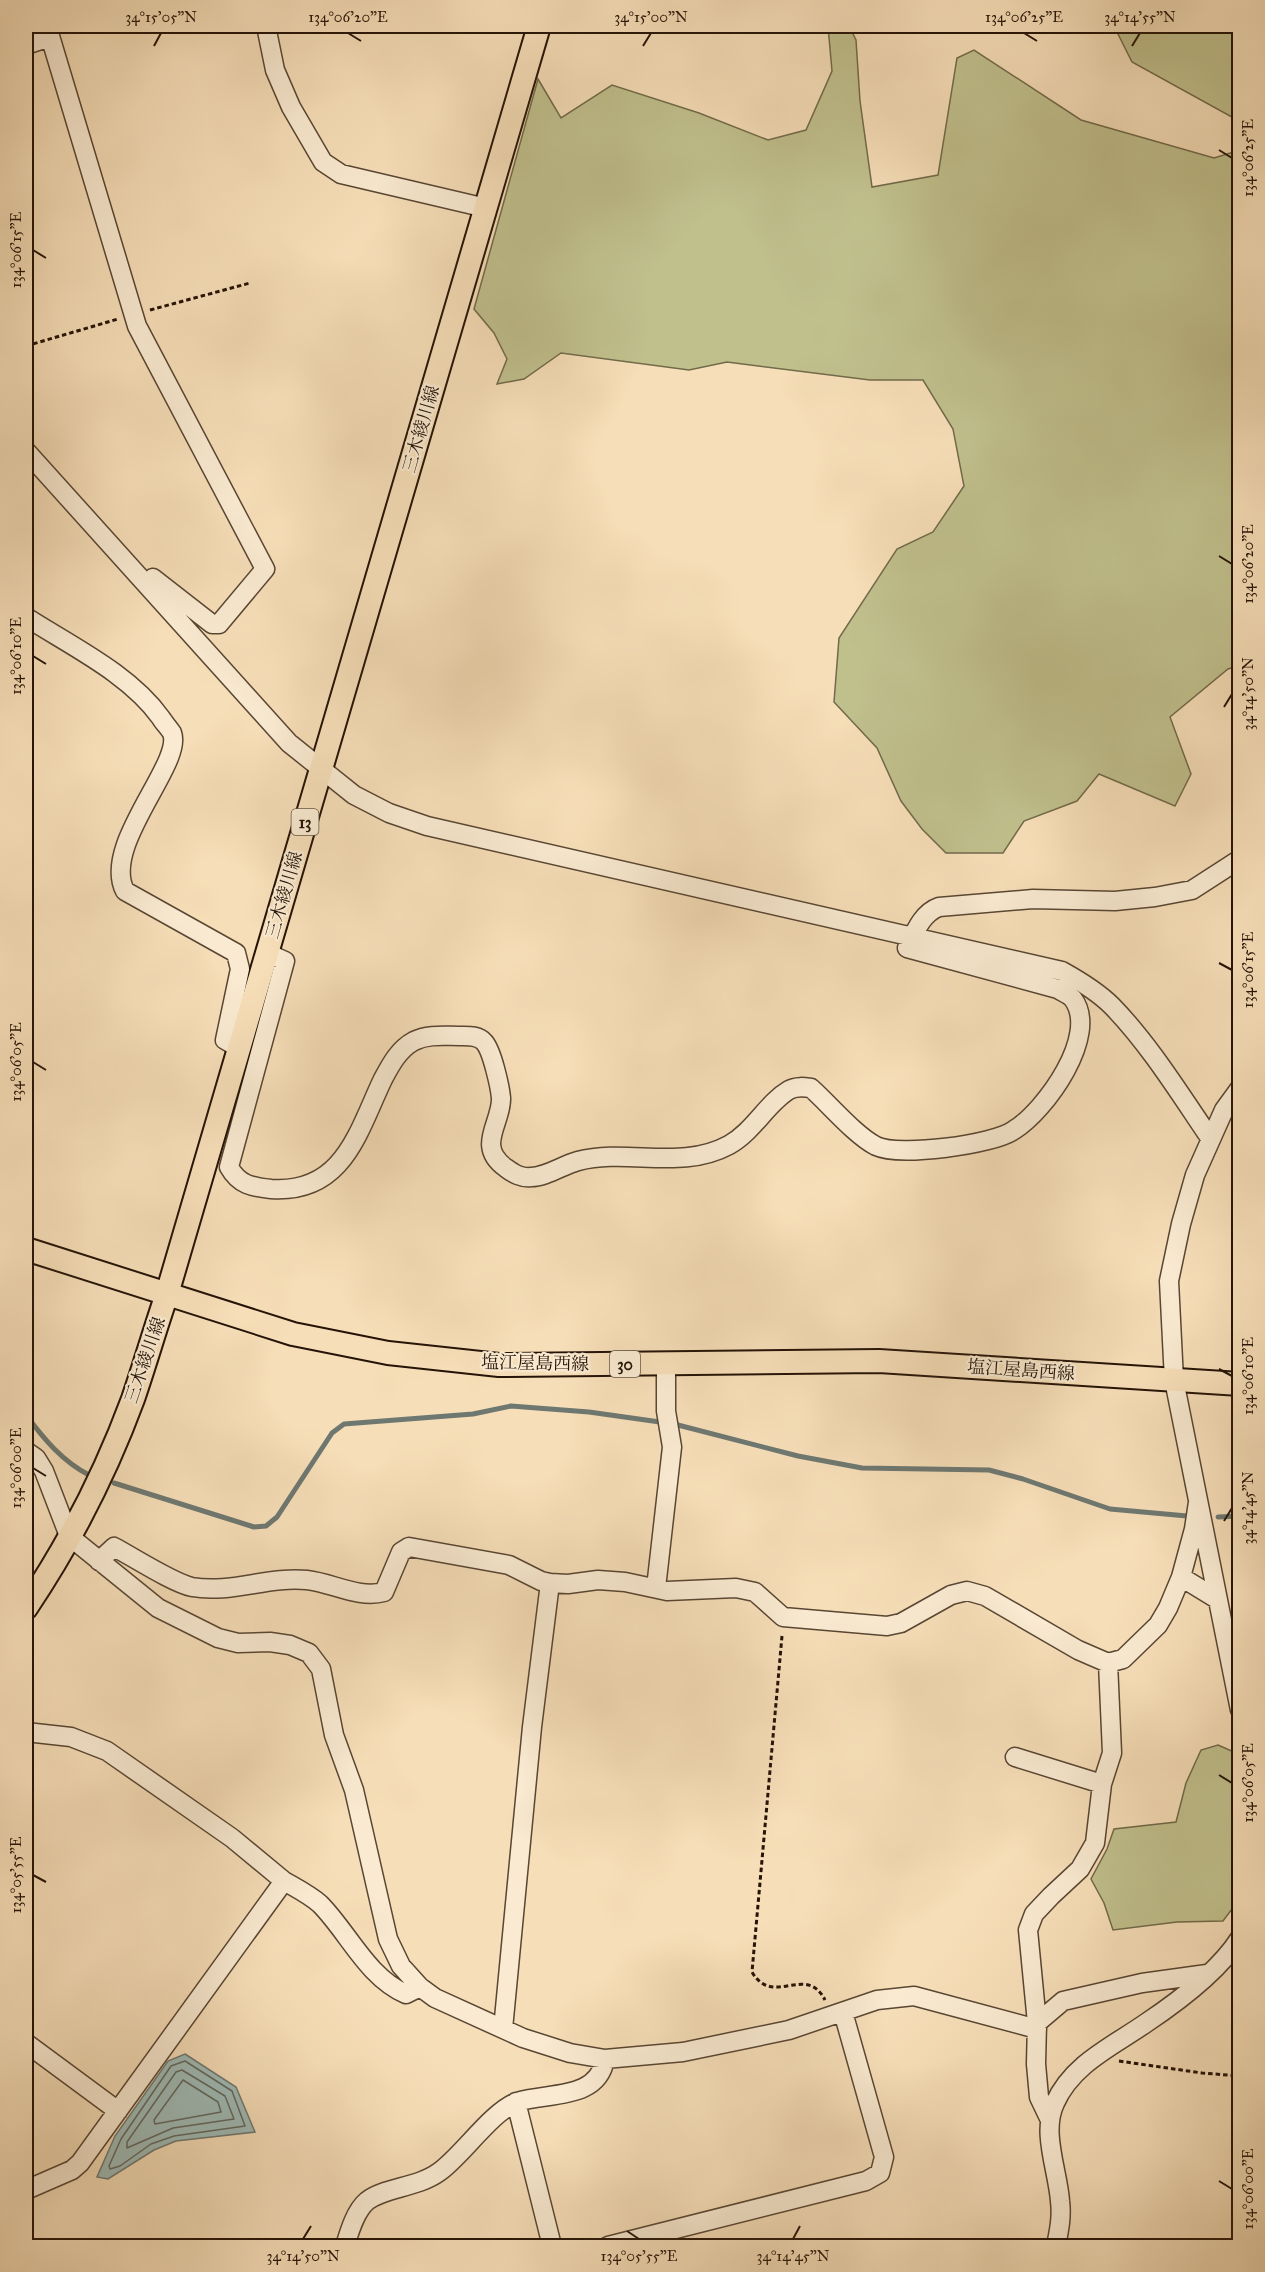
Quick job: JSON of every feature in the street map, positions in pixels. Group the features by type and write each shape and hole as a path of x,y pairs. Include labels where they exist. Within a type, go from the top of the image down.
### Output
{"main road":[{"name":"三木綾川線","path":"26,1608 69,1536 98,1481 132,1400 167,1294 539,26"},
{"name":"塩江屋島西線","path":"26,1249 293,1334 388,1353 499,1365 879,1360 1239,1384"}],"street":[{"path":"266,26 279,80 291,107 323,162 341,174 486,208"},
{"path":"26,45 48,31 137,326 265,569 219,624 212,624 151,576 145,581"},
{"path":"26,451 289,743 354,795 389,813 427,826 1062,971 1112,1005 1158,1062 1210,1137"},
{"path":"26,617 115,674 149,701 172,734 173,744 166,763 137,818 126,847 120,866 120,881 125,891 236,953 240,969 225,1040 239,1048"},
{"path":"267,953 285,961 229,1167 234,1176 243,1184 256,1188 286,1190 311,1183 330,1173 353,1144 392,1061 404,1048 415,1041 432,1036 473,1036 484,1041 490,1053 501,1099 491,1140 494,1156 504,1167 519,1176 533,1177 578,1161 598,1158 682,1159 708,1153 728,1145 748,1132 780,1097 790,1089 801,1087 811,1088 865,1138 877,1146 894,1151 943,1148 994,1139 1012,1132 1030,1119 1064,1071 1078,1044 1080,1016 1072,998 1058,989 907,948 930,910 939,907 1034,899 1115,901 1192,891 1239,859"},
{"path":"1239,1088 1210,1137 1196,1175 1181,1224 1169,1281 1174,1380 1239,1710"},
{"path":"656,1588 672,1447 666,1411 666,1364"},
{"path":"26,1451 36,1458 44,1471 69,1536 158,1608 218,1638 238,1643 270,1642 309,1653 321,1669 334,1736 354,1790 379,1908 388,1939 401,1966 420,1987 435,1998 503,2029 570,2053 605,2060 683,2052 789,2030 877,2000 914,1996 1037,2026"},
{"path":"99,1561 114,1547 190,1587 216,1588 286,1580 308,1580 372,1595 384,1592 401,1552 409,1547 509,1565 550,1583 568,1584 597,1580 625,1582 668,1591 736,1588 755,1592 783,1617 887,1626 901,1623 951,1595 968,1591 985,1596 1078,1650 1108,1663 1123,1659 1158,1625 1168,1608 1181,1577 1194,1529 1198,1502"},
{"path":"1181,1577 1217,1599"},
{"path":"503,2029 532,1727 550,1583"},
{"path":"1056,2247 1060,2227 1060,2203 1050,2120 1039,2097 1036,2064 1037,2026 1028,1930 1034,1914 1080,1869 1095,1843 1102,1784 1112,1753 1108,1663"},
{"path":"26,1732 71,1737 107,1751 232,1838 284,1881 319,1903 378,1974 396,1989 406,1994 420,1987"},
{"path":"1015,1757 1102,1784"},
{"path":"26,2190 72,2170 118,2111 284,1881"},
{"path":"1050,2120 1055,2103 1075,2074 1093,2058 1149,2022 1209,1974 1230,1953 1239,1938"},
{"path":"1037,2026 1063,2001 1142,1983 1209,1974"},
{"path":"608,2247 866,2181 880,2173 884,2157 835,2014"},
{"path":"26,2043 118,2111"},
{"path":"345,2247 359,2212 367,2202 385,2193 417,2184 439,2172 495,2118 516,2103 567,2094 594,2081 603,2071 605,2060"},
{"path":"516,2103 552,2247"}],"path":[{"path":"783,1617 752,1972 759,1983 772,1988 801,1983 813,1987 825,1998 835,2014"},
{"path":"1093,2058 1239,2076"}],"green space":[{"path":"828,26 849,26 856,40 860,101 872,187 938,175 957,58 974,50 1081,120 1214,158 1237,151 1239,141 1239,666 1228,669 1170,717 1191,774 1175,806 1099,774 1077,801 1024,821 1003,853 946,853 922,829 901,801 877,748 834,702 839,638 897,549 933,532 964,486 953,429 923,380 870,380 727,362 689,370 561,353 524,379 497,384 507,359 494,333 474,309 538,79 561,118 612,85 699,113 768,140 806,130 832,71"},
{"path":"1114,26 1239,26 1239,121 1132,62"},
{"path":"1218,1745 1234,1752 1240,1780 1238,1901 1223,1921 1177,1922 1113,1930 1104,1903 1091,1879 1107,1849 1114,1829 1176,1822 1186,1783 1201,1750"}],"water":[{"path":"185,2054 236,2087 255,2132 176,2141 154,2150 108,2179 97,2177 115,2136 168,2061"}],"waterway":[{"path":"114,1483 254,1527 266,1526 277,1517 332,1433 344,1424 473,1414 511,1406 589,1412 674,1424 798,1456 862,1468 989,1470 1023,1479 1110,1509 1187,1516"},
{"path":"26,1415 54,1449 89,1475"},
{"path":"1218,1517 1240,1516"}]}
